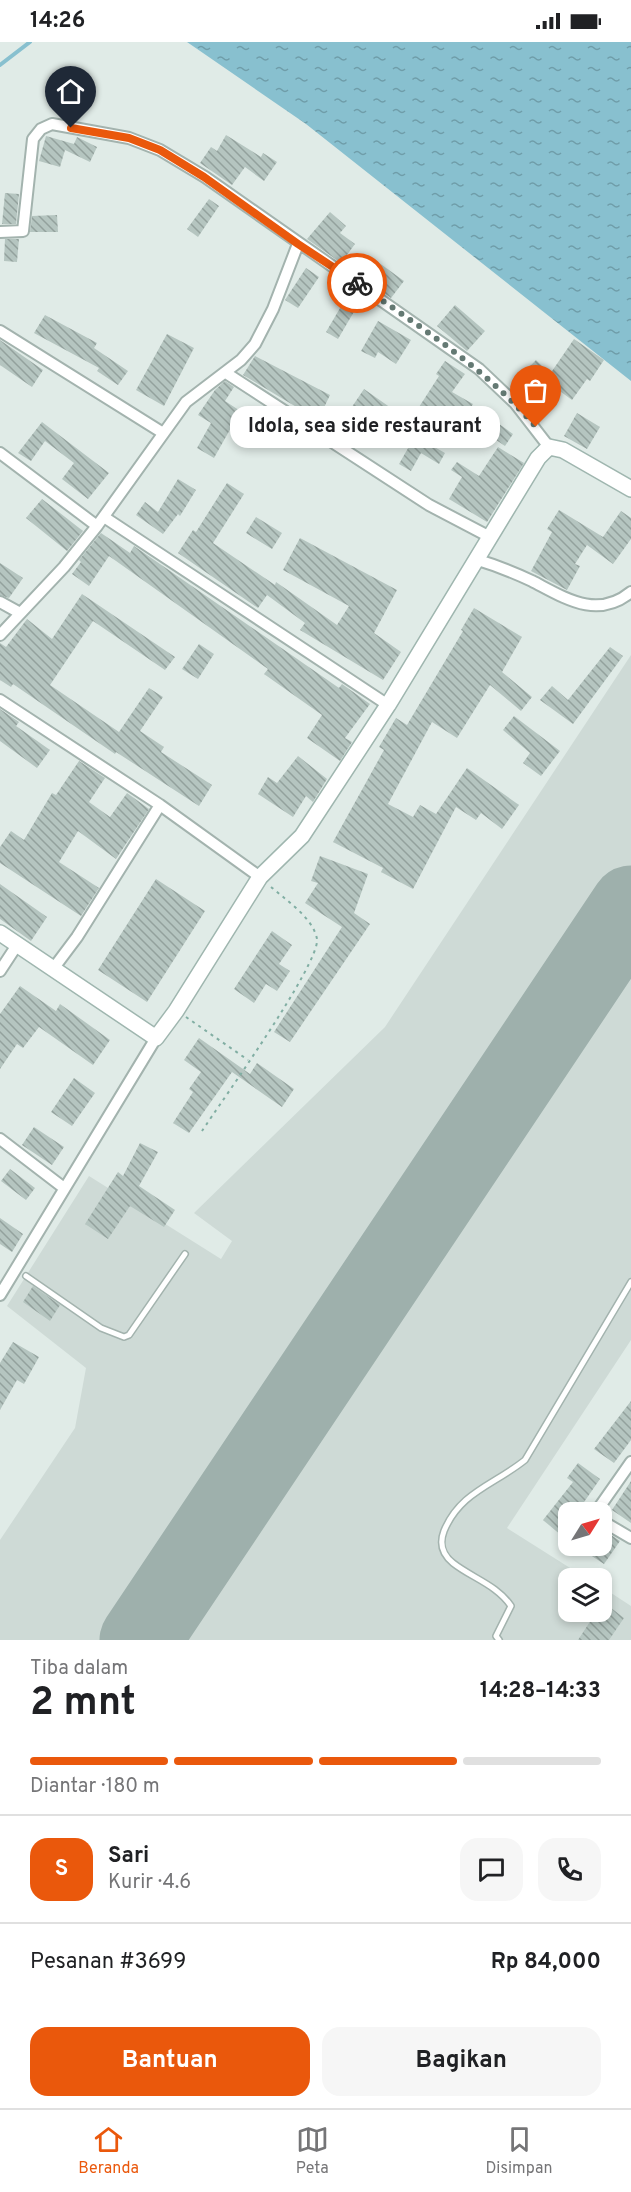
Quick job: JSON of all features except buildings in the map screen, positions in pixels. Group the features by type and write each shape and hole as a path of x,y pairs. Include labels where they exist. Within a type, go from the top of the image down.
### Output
{"street":[{"path":"0,232 23,231 33,139 41,129 52,124 129,138 160,150 204,177 298,244 328,262 479,369 515,403 549,447 563,450 631,489"},
{"path":"0,635 64,567 101,521 163,433 197,391 226,373 255,344 273,309 298,244"},
{"path":"0,331 163,433"},
{"path":"226,373 429,505 488,540 498,566"},
{"path":"0,1295 156,1038 176,1011 260,877 302,836 388,705 538,458 549,447"},
{"path":"0,453 101,521 388,705"},
{"path":"475,559 498,566 565,599 590,607 607,605 631,592"},
{"path":"0,602 21,614"},
{"path":"0,700 160,805 260,877"},
{"path":"53,969 77,937 160,805"},
{"path":"0,933 156,1038"},
{"path":"0,971 17,945"},
{"path":"0,1139 64,1188"},
{"path":"603,1502 631,1462"},
{"path":"612,1527 631,1538"}],"lane":[{"path":"26,1276 101,1328 124,1337 129,1335 185,1254"},
{"path":"499,1640 496,1636 511,1606 498,1591 448,1559 441,1547 440,1539 454,1510 479,1489 500,1478 525,1460 631,1282"}],"path":[{"path":"202,1131 298,985 317,940 309,922 260,877"},
{"path":"176,1011 248,1060"}],"shaded area":[{"path":"631,655 631,1340 507,1528 570,1568 558,1568 558,1622 612,1622 612,1594 631,1606 631,1640 0,1640 0,1540 75,1428 86,1368 7,1306 89,1176 221,1259 232,1241 194,1213 385,1027"}],"water":[{"path":"187,42 631,42 631,381 306,124"}],"waterway":[{"path":"0,65 30,42"}],"runway":[{"path":"140,1640 631,906"}],"way so far":[{"path":"357,283 479,369 515,403 536,427"}],"place":[{"name":"Idola, sea side restaurant","path":"536,427"}],"route":[{"path":"71,128 129,138 160,150 204,177 357,283"}]}
